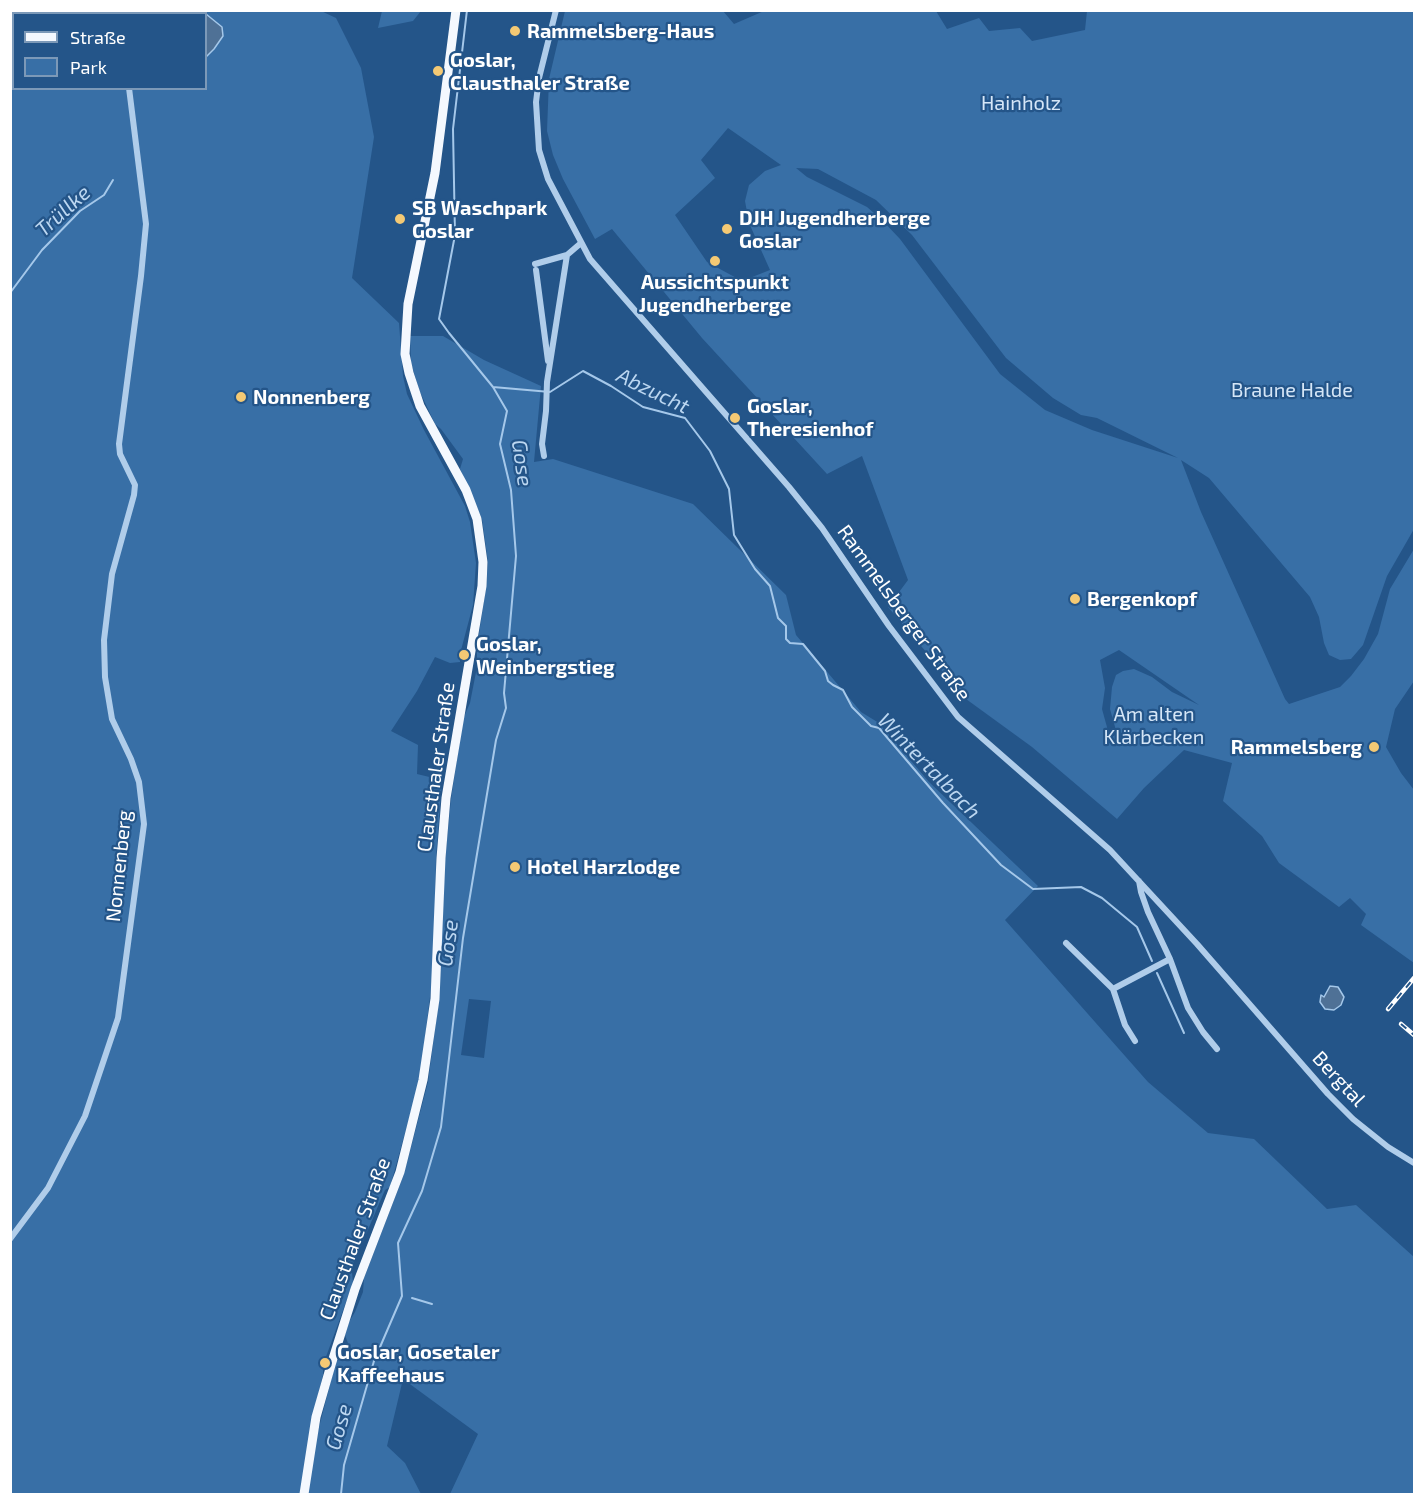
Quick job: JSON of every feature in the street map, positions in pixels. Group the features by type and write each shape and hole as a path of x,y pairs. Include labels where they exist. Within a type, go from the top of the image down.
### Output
{"main road":[{"name":"Clausthaler Straße","path":"304,1494 315,1425 328,1374 355,1289 400,1172 423,1080 435,999 446,798 482,586 483,562 477,519 466,490 420,406 405,354 406,318 435,173 456,10"}],"street":[{"name":"Rammelsberger Straße","path":"556,10 539,78 536,102 539,150 548,179 590,259 796,495 822,528 895,634 958,717 1110,850 1250,1005"},
{"name":"Nonnenberg","path":"10,1239 48,1188 85,1116 118,1018 144,824 139,782 112,719 105,677 104,640 112,574 135,485 120,454 119,444 146,224 129,90"},
{"path":"549,368 536,267 567,255 581,243"},
{"path":"544,456 542,444 547,382 567,255"},
{"path":"1139,880 1148,912 1170,959 1188,1008 1217,1049"},
{"path":"1066,942 1113,988 1125,1025 1135,1041"},
{"path":"1113,988 1170,959"},
{"name":"Bergtal","path":"1250,1005 1353,1119 1388,1147 1414,1163"}],"green space":[{"path":"319,10 336,18 361,68 374,137 352,278 399,323 403,376 407,394 465,506 470,522 476,563 473,605 460,662 450,663 435,657 417,691 391,731 418,745 417,774 442,780 436,857 434,964 420,1079 390,1187 385,1190 354,1262 353,1283 323,1365 300,1494 11,1494 10,85 12,84 12,90 207,90 207,12 157,11"},
{"path":"382,10 421,11 413,21 378,28"},
{"path":"565,11 723,11 734,24 764,11 936,11 947,29 979,18 989,31 1020,28 1032,41 1085,30 1087,11 1414,11 1414,529 1387,576 1363,645 1351,659 1340,660 1329,655 1319,617 1310,597 1209,478 1181,460 1201,512 1289,704 1340,687 1351,676 1378,634 1390,589 1414,549 1414,681 1395,709 1386,747 1414,790 1414,963 1361,925 1366,914 1350,898 1339,907 1279,863 1262,836 1223,801 1232,763 1184,750 1144,788 1117,819 1032,747 966,699 888,607 908,580 862,456 827,474 702,338 612,229 595,239 553,155 547,131 549,79","holes":["728,128 781,165 765,171 749,185 745,201 749,223 770,270 742,281 707,262 675,215 715,178 701,160","796,168 818,169 876,200 912,235 1006,358 1053,398 1081,415 1097,418 1178,458 1092,430 1045,410 1000,374 900,239 882,220 867,207 807,177","1119,650 1199,705 1172,692 1152,677 1134,669 1123,671 1116,675 1112,687 1110,709 1117,734 1110,738 1102,709 1105,688 1100,660"]},
{"path":"410,336 443,336 484,360 541,386 534,462 553,459 693,504 786,595 796,635 861,712 879,723 929,782 1038,886 1005,920 1148,1082 1208,1133 1254,1139 1327,1209 1356,1205 1414,1257 1414,1494 450,1494 478,1434 403,1379 387,1446 405,1463 421,1494 308,1494 315,1443 336,1361 353,1359 355,1352 349,1346 345,1335 363,1292 364,1278 404,1174 428,1082 439,999 445,859 451,799 463,719 470,703 477,667 477,647 486,587 488,562 482,519 460,469 463,459 435,424 419,390 411,363","holes":["469,999 491,1001 484,1058 461,1055"]}],"shaded area":[{"path":"207,15 222,27 223,36 207,56"},
{"path":"1330,986 1338,987 1344,997 1341,1005 1334,1010 1325,1009 1320,1002 1321,995 1324,997"}],"waterway":[{"name":"Abzucht","path":"467,10 453,129 455,235 439,319 449,333 493,387 550,392 583,371 643,407 685,418 710,451 729,489 734,535 755,569 770,586 778,618 786,626 786,639 790,643 803,644 825,671 828,681 843,690 852,707 871,726 879,728 943,803 1001,865 1033,889 1081,887 1102,898 1137,927 1152,961"},
{"name":"Trüllke","path":"10,293 42,250 80,211 104,195 113,180"},
{"name":"Gose","path":"341,1494 344,1465 374,1361 402,1296 398,1243 422,1191 441,1127 463,938 496,740 506,708 504,693 516,556 511,490 500,444 507,411 493,387"},
{"name":"Wintertalbach","path":"1157,973 1184,1033"},
{"path":"412,1298 432,1304"}],"railway":[{"path":"1388,1009 1414,978"},
{"path":"1401,1024 1414,1035"}],"place":[{"name":"Rammelsberg-Haus","path":"515,31"},
{"name":"Goslar, Clausthaler Straße","path":"438,71"},
{"name":"SB Waschpark Goslar","path":"400,219"},
{"name":"DJH Jugendherberge Goslar","path":"727,229"},
{"name":"Aussichtspunkt Jugendherberge","path":"715,261"},
{"name":"Nonnenberg","path":"241,397"},
{"name":"Goslar, Theresienhof","path":"735,418"},
{"name":"Bergenkopf","path":"1075,599"},
{"name":"Goslar, Weinbergstieg","path":"464,655"},
{"name":"Rammelsberg","path":"1374,747"},
{"name":"Hotel Harzlodge","path":"515,867"},
{"name":"Goslar, Gosetaler Kaffeehaus","path":"325,1363"}],"park label":[{"name":"Hainholz","path":"1021,103"},
{"name":"Braune Halde","path":"1292,390"},
{"name":"Am alten Klärbecken","path":"1154,726"}]}
